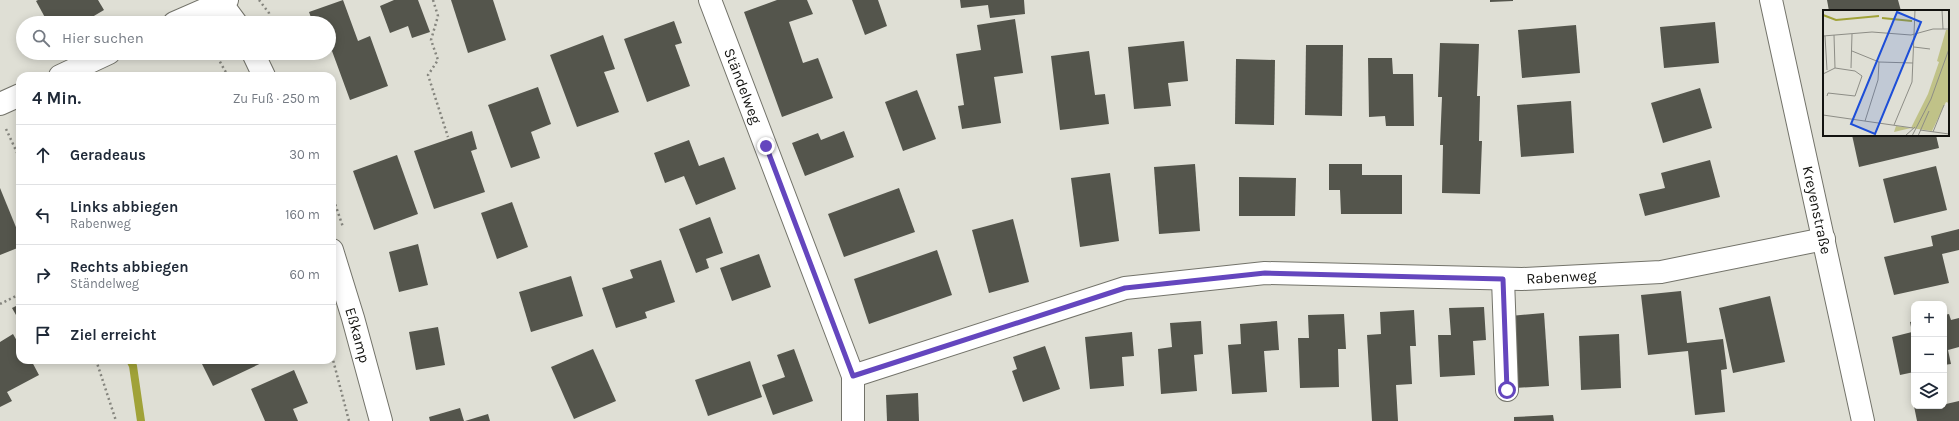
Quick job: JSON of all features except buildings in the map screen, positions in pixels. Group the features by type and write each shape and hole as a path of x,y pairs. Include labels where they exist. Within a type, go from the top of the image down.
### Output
{"street":[{"name":"Ständelweg","path":"710,0 853,376 853,421"},
{"name":"Kreyenstraße","path":"1771,0 1863,421"},
{"path":"189,16 222,1 232,16"},
{"path":"69,72 95,60"},
{"path":"256,60 262,72"},
{"path":"0,104 16,97"},
{"name":"Rabenweg","path":"853,376 1125,288 1265,273 1503,279 1661,272 1824,239"},
{"name":"Eßkamp","path":"336,263 353,318 381,421"},
{"path":"1503,279 1507,390"}],"path":[{"path":"259,0 270,16"},
{"path":"433,0 438,16 431,40 438,60 428,75 448,137"},
{"path":"219,60 226,72"},
{"path":"6,128 16,150"},
{"path":"0,304 16,296"},
{"path":"97,364 116,421"},
{"path":"334,364 349,421"}],"waterway":[{"path":"132,364 141,421"}],"route":[{"path":"766,146 853,376 1125,288 1265,273 1503,279 1507,390"}]}
